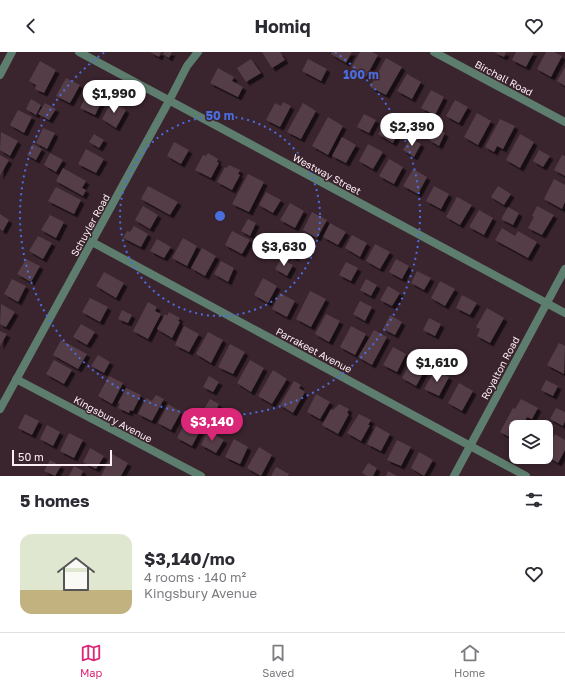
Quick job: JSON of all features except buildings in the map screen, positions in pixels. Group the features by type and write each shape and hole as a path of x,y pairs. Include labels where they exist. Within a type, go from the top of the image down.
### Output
{"street":[{"path":"0,75 12,52"},
{"name":"Westway Street","path":"79,52 565,313"},
{"name":"Schuyler Road","path":"0,408 187,66 198,52"},
{"name":"Birchall Road","path":"434,52 565,122"},
{"name":"Parrakeet Avenue","path":"92,242 526,476"},
{"name":"Royalton Road","path":"454,476 565,269"},
{"name":"Kingsbury Avenue","path":"16,379 201,476"}]}
